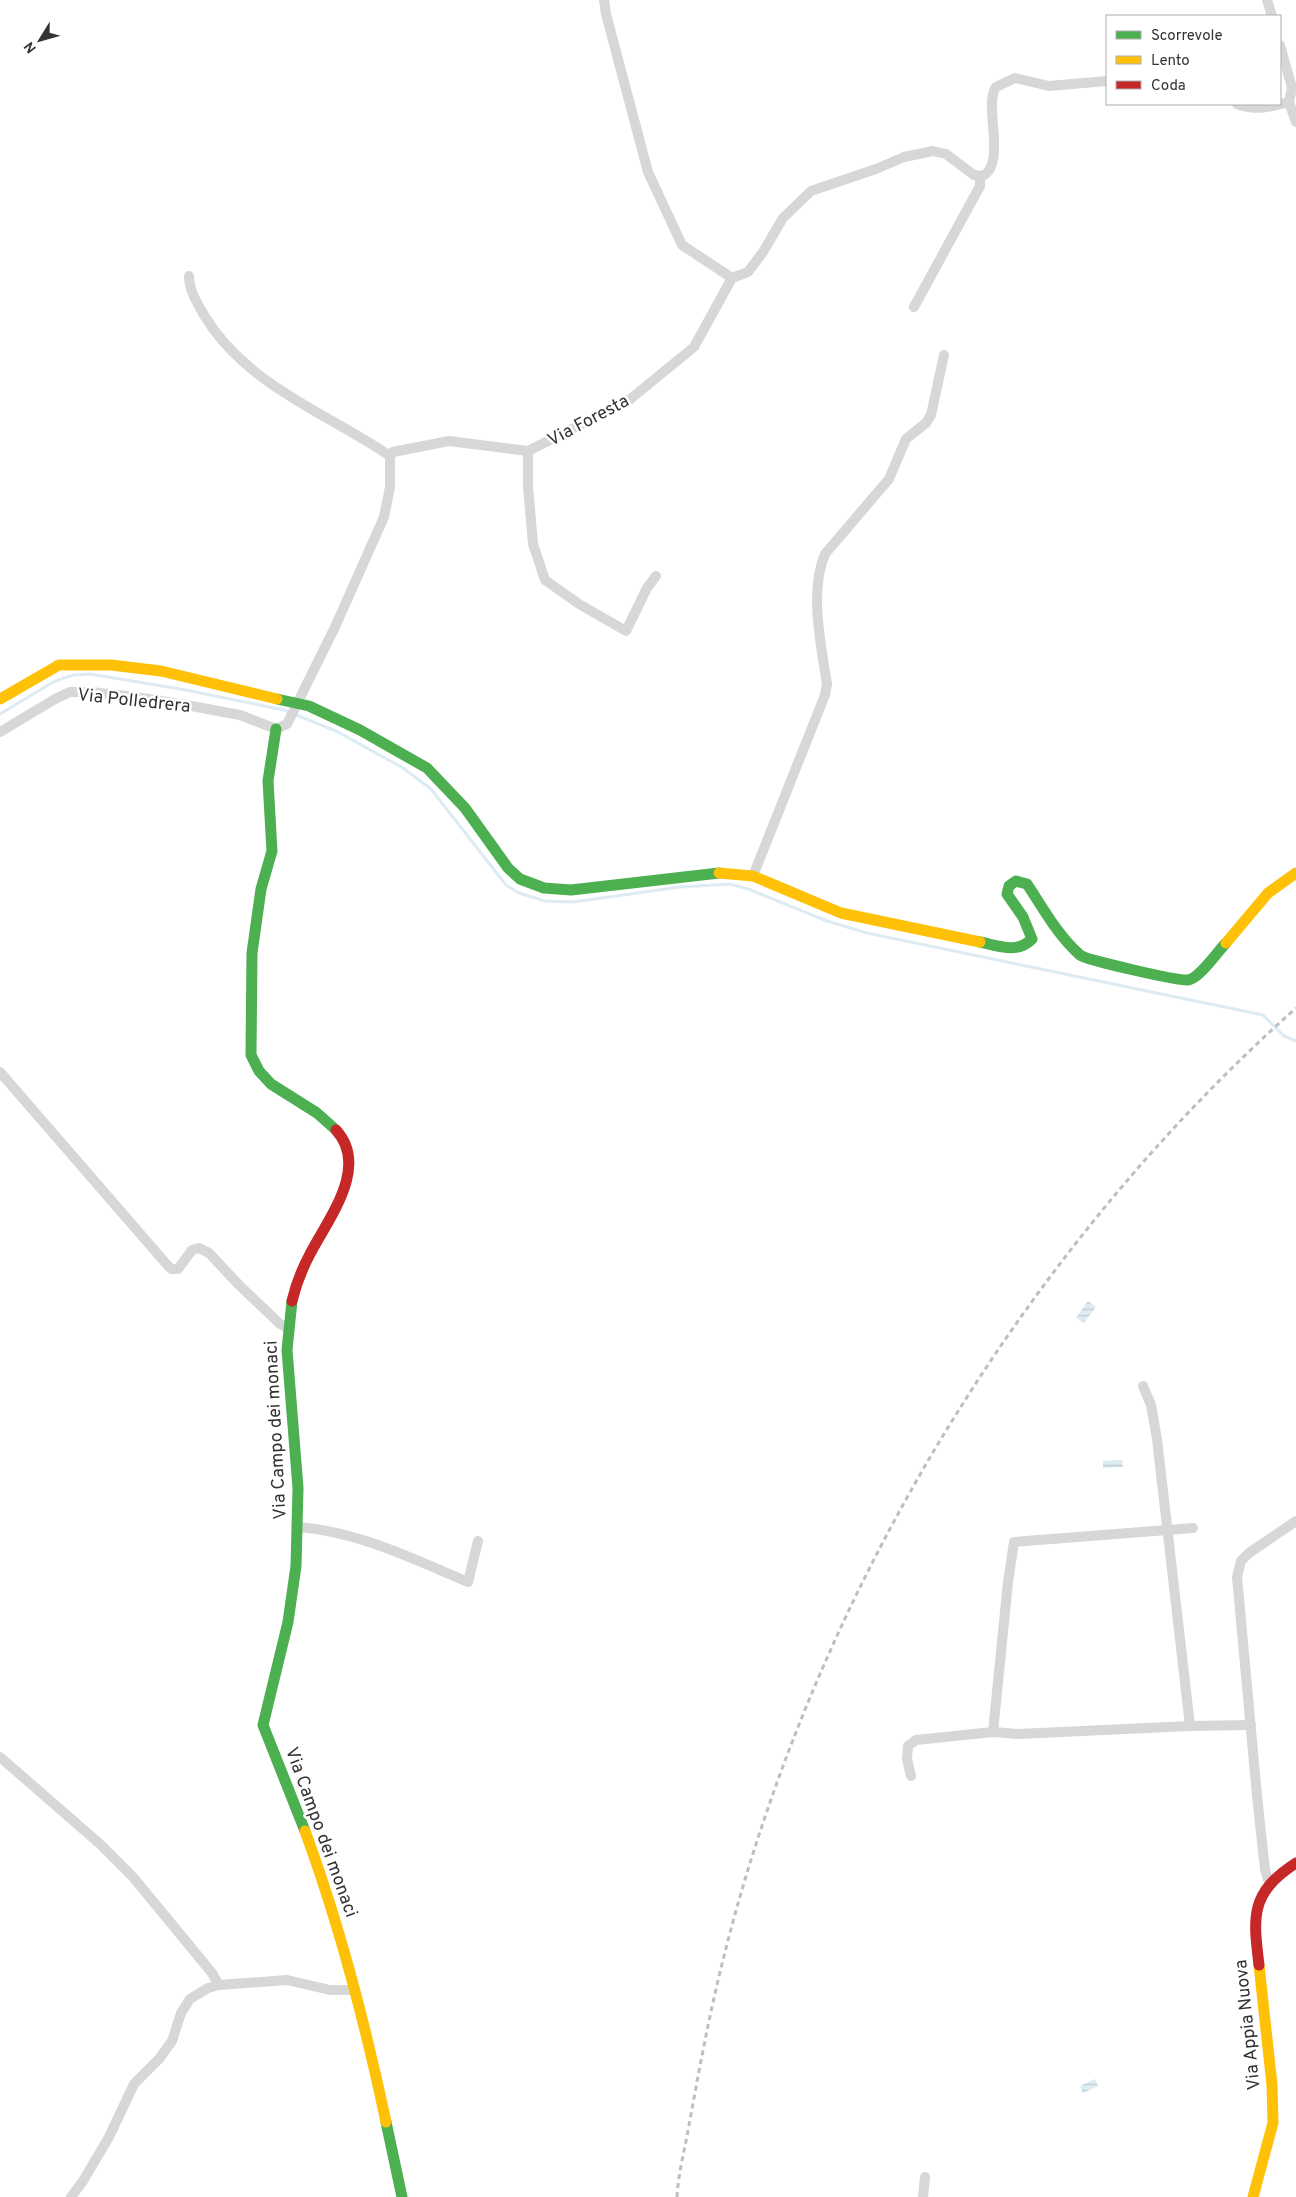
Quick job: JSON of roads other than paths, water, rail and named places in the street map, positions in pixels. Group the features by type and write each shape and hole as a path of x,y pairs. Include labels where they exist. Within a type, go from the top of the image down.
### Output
{"street":[{"path":"604,0 606,14 652,182 682,245 732,278 748,272 763,252 783,218 811,191 876,170 904,157 933,151 946,154 974,175 980,176 988,172 995,150 992,97 996,86 1015,78 1049,86 1106,82"},
{"path":"1267,0 1272,15"},
{"path":"1281,49 1292,88 1289,102 1296,122"},
{"path":"1281,105 1289,102"},
{"path":"1240,105 1247,108 1271,108 1280,105"},
{"path":"914,307 980,186 980,176"},
{"path":"189,276 189,283 196,300 215,332 235,354 265,381 390,456 390,487 384,518 335,627 297,705 281,726"},
{"name":"Via Foresta","path":"390,456 393,452 449,441 528,451 628,401 694,347 732,278"},
{"path":"753,876 825,695 827,684 820,637 818,597 821,563 825,554 889,479 906,439 926,423 931,415 944,355"},
{"path":"528,451 528,486 533,544 545,580 579,604 626,631 647,588 656,576"},
{"path":"0,699 59,665 111,665 161,671 297,705 360,730 427,768 465,808 508,868 520,879 535,885 556,890 571,890 713,873 753,876 841,913 1015,949 1025,946 1032,939 1023,917 1007,894 1008,886 1013,881 1020,881 1027,884 1068,944 1082,957 1171,978 1188,980 1197,976 1268,893 1296,873"},
{"name":"Via Polledrera","path":"0,732 70,692 91,692 136,697 240,715 281,726"},
{"name":"Via Campo dei monaci","path":"281,726 268,781 272,851 261,889 252,952 251,1055 253,1062 270,1084 333,1125 344,1137 350,1166 344,1190 306,1259 295,1287 288,1328 288,1388 298,1487 294,1582 263,1726 286,1779 334,1913 355,1990 402,2197"},
{"path":"0,1072 169,1267 172,1269 178,1268 192,1250 199,1248 209,1253 280,1324 288,1328"},
{"path":"1142,1386 1151,1405 1157,1439 1190,1726"},
{"path":"1270,1883 1265,1870 1237,1585 1238,1568 1249,1553 1296,1521"},
{"path":"297,1527 317,1529 364,1541 468,1582 478,1542"},
{"path":"993,1732 1008,1582 1014,1542 1194,1528"},
{"path":"911,1776 907,1759 908,1746 916,1740 993,1732 1018,1734 1251,1725"},
{"path":"0,1757 100,1844 133,1877 190,1945 219,1984"},
{"name":"Via Appia Nuova","path":"1253,2197 1273,2123 1272,2085 1254,1924 1258,1902 1270,1883 1284,1870 1296,1863"},
{"path":"71,2197 83,2182 109,2137 134,2084 159,2059 172,2041 181,2013 190,1999 219,1984 287,1980 330,1990 355,1990"},
{"path":"923,2197 925,2177"}],"waterway":[{"path":"0,714 55,681 73,675 90,674 186,690 284,710 336,731 403,768 431,789 506,885 519,893 545,901 573,902 680,887 730,884 748,889 827,921 867,933 1263,1015 1284,1036 1296,1041"}],"railway":[{"path":"677,2197 678,2182 709,2021 745,1879 794,1738 853,1601 923,1469 1003,1342 1093,1222 1191,1110 1296,1008"}]}
